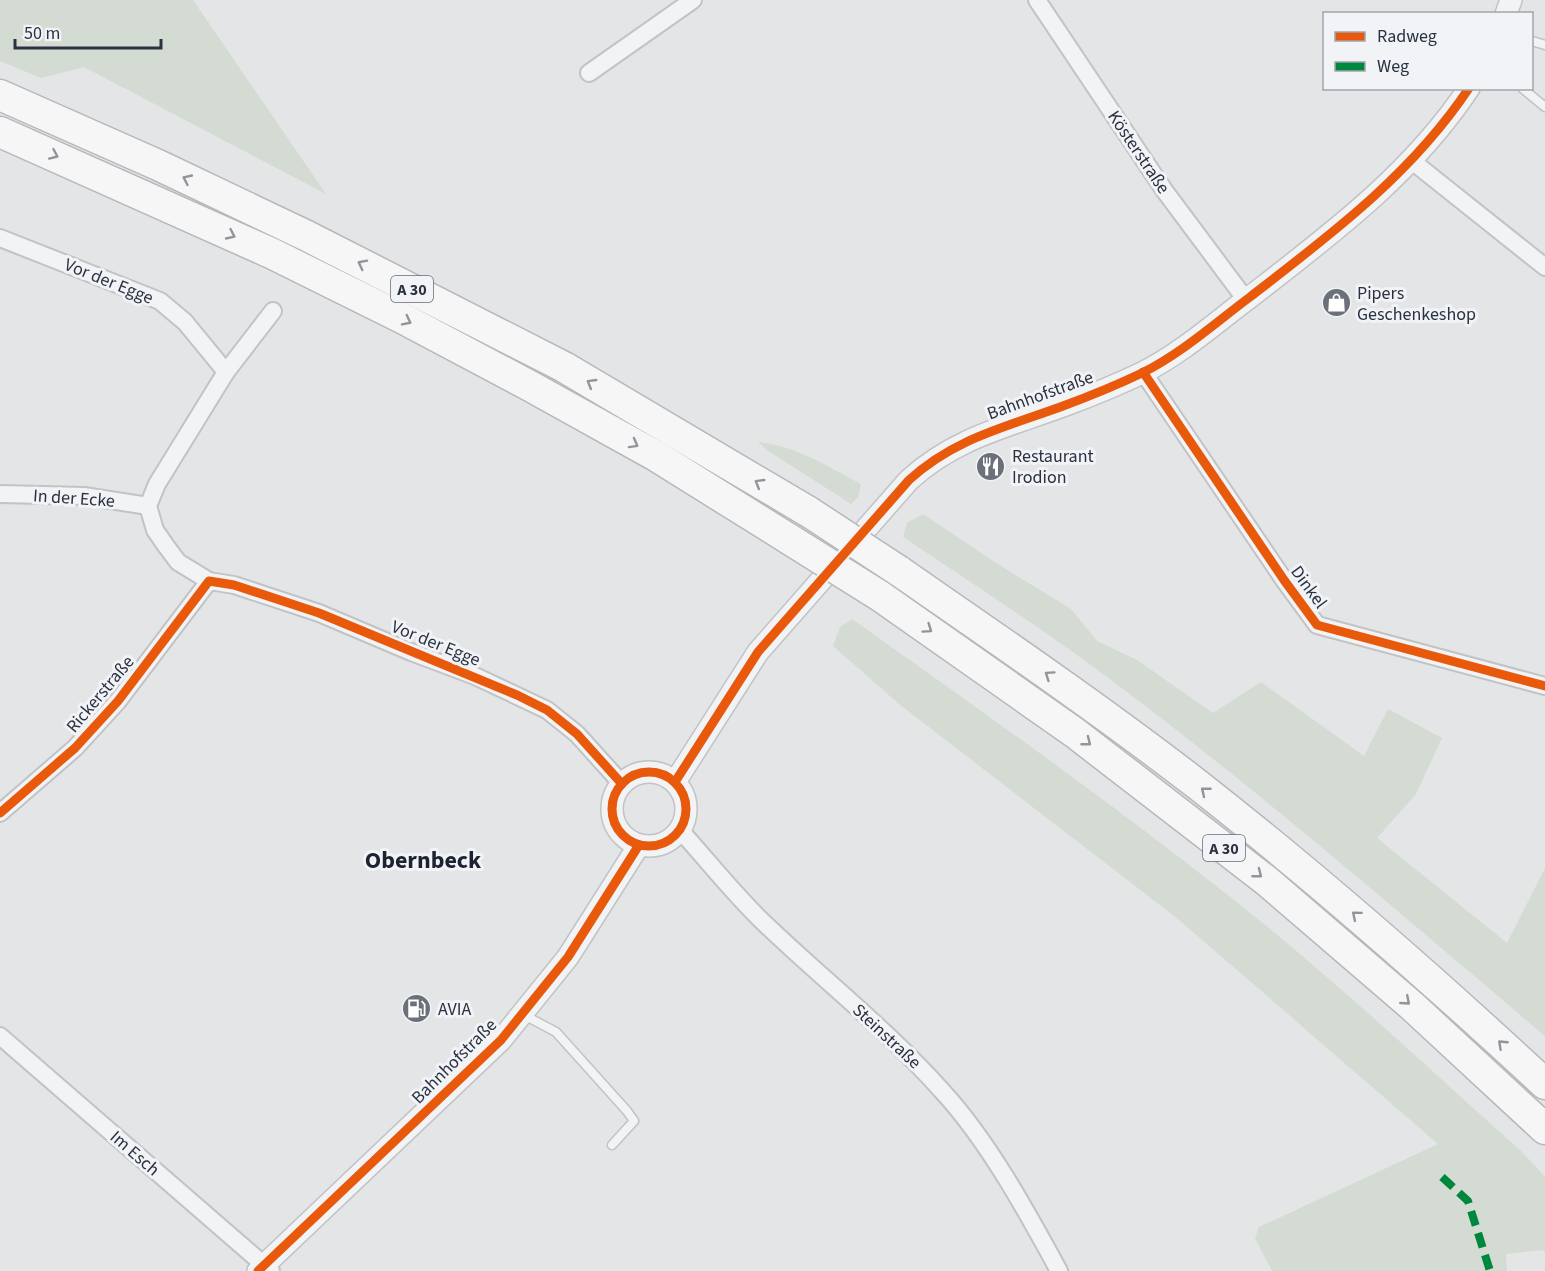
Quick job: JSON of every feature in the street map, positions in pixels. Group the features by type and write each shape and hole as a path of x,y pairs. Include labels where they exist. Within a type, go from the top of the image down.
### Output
{"highway":[{"name":"A 30","path":"0,95 158,165 307,236 543,357 809,512 899,571 1101,712 1206,792 1292,861 1437,984 1545,1084"},
{"name":"A 30","path":"0,132 263,250 402,318 656,456 880,596 1075,733 1268,882 1411,1005 1545,1129"}],"street":[{"path":"589,73 693,0"},
{"name":"Kösterstraße","path":"1037,0 1164,190 1246,300"},
{"name":"Bahnhofstraße","path":"675,782 758,652 909,480 928,463 951,448 1065,405 1143,372 1177,354 1347,222 1434,137 1468,90"},
{"path":"1412,161 1545,267"},
{"name":"Vor der Egge","path":"0,238 160,301 185,322 226,372"},
{"path":"148,506 157,484 226,372 273,311"},
{"name":"Dinkel","path":"1143,372 1317,625 1545,686"},
{"name":"In der Ecke","path":"0,494 84,496 148,506"},
{"name":"Vor der Egge","path":"148,506 155,530 178,562 209,581 234,585 319,613 517,695 547,710 577,734 622,784"},
{"name":"Rickerstraße","path":"0,813 75,748 118,701 209,581"},
{"path":"654,772 675,782 685,800 685,820 680,830 662,844 650,846 628,839 619,830 612,806 615,794 622,784 631,777 654,772"},
{"name":"Steinstraße","path":"680,830 760,920 901,1048 945,1094 978,1136 1059,1271"},
{"name":"Bahnhofstraße","path":"264,1269 501,1040 568,957 639,844"},
{"name":"Im Esch","path":"0,1036 264,1269"}],"lane":[{"path":"1524,90 1545,107"},
{"path":"522,1014 556,1032 634,1121 612,1145"}],"shaded area":[{"path":"0,0 193,0 326,194 84,67 41,78 0,61"},
{"path":"758,442 798,452 861,484 858,497 851,504"},
{"path":"923,514 996,563 1071,609 1097,641 1137,660 1213,713 1261,682 1364,756 1388,709 1442,738 1416,794 1377,838 1507,943 1545,868 1545,1036 1338,861 1181,733 1072,652 903,537 907,523"},
{"path":"852,619 1089,789 1267,926 1523,1153 1545,1177 1545,1252 1542,1250 1506,1254 1507,1271 1272,1271 1255,1238 1259,1227 1438,1144 1178,919 899,704 833,646 840,627"}],"marked path":[{"path":"1442,1177 1468,1201 1490,1271"}],"cycle path":[{"path":"675,782 758,652 909,480 926,466 963,444 1113,386 1157,365 1185,347 1368,202 1422,148 1468,90"},
{"path":"1143,372 1317,625 1545,686"},
{"path":"0,813 75,748 118,701 209,581 234,585 319,613 517,695 547,710 577,734 622,784"},
{"path":"649,772 663,775 675,783 683,795 686,809 683,823 675,835 663,843 649,846 635,843 623,835 615,823 612,809 615,795 623,783 635,775 649,772"},
{"path":"258,1271 501,1040 568,957 639,845"}],"place":[{"name":"Pipers Geschenkeshop","path":"1336,303"},
{"name":"Restaurant Irodion","path":"991,466"},
{"name":"AVIA","path":"417,1009"}],"district":[{"name":"Obernbeck","path":"423,860"}]}
